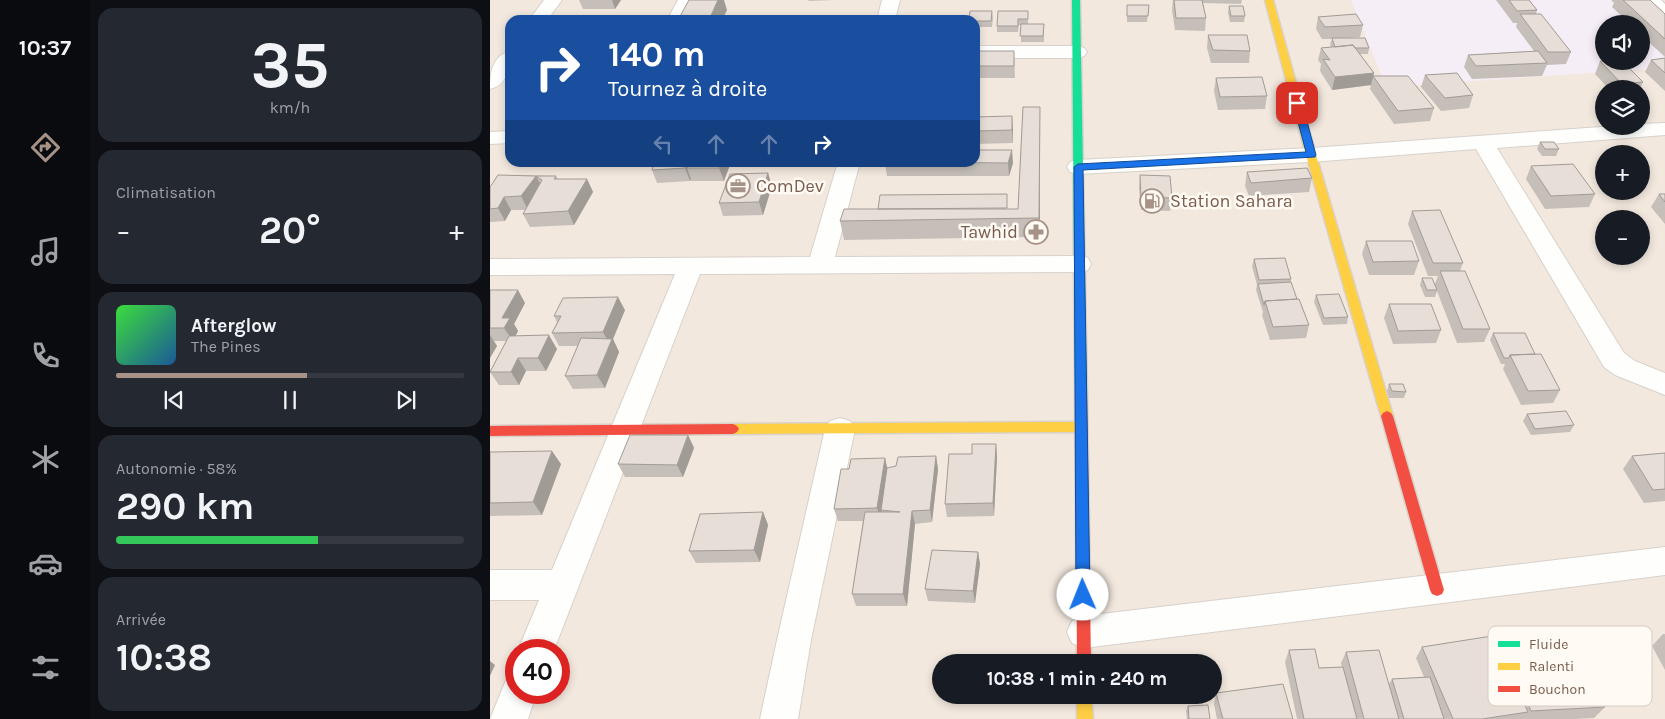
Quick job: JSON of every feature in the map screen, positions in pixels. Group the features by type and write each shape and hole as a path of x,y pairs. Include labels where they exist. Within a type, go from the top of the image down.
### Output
{"street":[{"path":"542,15 554,0"},
{"path":"679,15 687,0"},
{"path":"887,15 891,0"},
{"path":"1076,0 1084,647 1437,590 1665,561"},
{"path":"1269,0 1311,155 1437,590"},
{"path":"1650,0 1665,13"},
{"path":"980,52 1077,52"},
{"path":"490,55 505,56"},
{"path":"490,83 505,63"},
{"path":"1078,167 1311,155 1664,131"},
{"path":"490,138 505,137"},
{"path":"1483,143 1614,360 1625,368 1665,384"},
{"path":"820,265 848,167"},
{"path":"490,267 1079,264"},
{"path":"541,639 691,266"},
{"path":"490,431 1081,427"},
{"path":"780,719 794,640 840,429"},
{"path":"490,585 563,585"},
{"path":"509,719 515,704"},
{"path":"1084,704 1084,719"}],"shaded area":[{"path":"490,0 1665,0 1665,719 490,719"},
{"path":"1351,0 1634,0 1665,28 1665,68 1650,69 1650,15 1595,15 1595,70 1636,70 1386,87"}],"building":[{"path":"689,0 718,0 711,15 681,15"},
{"path":"1174,0 1202,0 1206,18 1176,18"},
{"path":"1509,0 1529,0 1537,10 1517,11"},
{"path":"1623,0 1650,0 1665,14 1665,39 1650,25 1650,15 1639,15"},
{"path":"1127,5 1149,5 1148,16 1127,16"},
{"path":"1229,6 1243,6 1245,16 1231,16"},
{"path":"970,11 992,11 991,21 980,21 980,15 970,15"},
{"path":"998,11 1028,11 1028,19 1018,19 1018,26 997,26"},
{"path":"1356,14 1363,25 1325,27 1318,17"},
{"path":"1520,14 1541,14 1571,52 1548,52"},
{"path":"1021,24 1044,24 1043,36 1020,36"},
{"path":"1208,35 1247,35 1250,51 1213,50"},
{"path":"1332,38 1365,38 1369,48 1355,48 1353,45 1335,47"},
{"path":"1353,45 1374,73 1335,77 1323,59 1330,60 1321,48"},
{"path":"980,51 1014,51 1014,66 980,66"},
{"path":"1538,51 1547,63 1476,66 1468,55"},
{"path":"1665,58 1665,73 1651,60"},
{"path":"1609,70 1631,70 1641,80 1618,80"},
{"path":"1457,73 1473,95 1445,98 1425,75"},
{"path":"1373,76 1408,76 1434,108 1398,111"},
{"path":"1262,77 1267,96 1220,97 1216,78"},
{"path":"1023,107 1040,107 1039,218 840,221 844,209 1018,209"},
{"path":"1012,116 1012,130 980,131 980,117"},
{"path":"1540,142 1554,142 1559,149 1545,149"},
{"path":"980,150 1012,150 1008,163 980,163"},
{"path":"1573,164 1595,194 1551,196 1531,166"},
{"path":"653,167 685,167 685,168 652,170"},
{"path":"687,167 720,167 719,168"},
{"path":"1307,168 1312,178 1251,183 1247,172"},
{"path":"768,173 759,202 719,203 730,174"},
{"path":"498,175 536,176 521,196 504,197 498,208 490,209 490,187"},
{"path":"1140,175 1170,176 1172,198 1141,197"},
{"path":"536,176 556,176 554,179 587,179 568,211 523,214 542,180"},
{"path":"1007,194 1007,208 878,209 880,195"},
{"path":"1659,194 1665,194 1665,202"},
{"path":"1440,210 1463,263 1433,263 1412,211"},
{"path":"1366,241 1412,241 1419,261 1373,262"},
{"path":"1285,258 1291,279 1259,280 1254,259"},
{"path":"1440,271 1465,271 1490,329 1463,329"},
{"path":"1422,278 1432,278 1437,290 1427,290"},
{"path":"1291,282 1297,299 1265,301 1264,305 1258,284"},
{"path":"490,290 518,290 502,318 510,318 504,328 490,328"},
{"path":"1339,294 1348,317 1324,318 1316,295"},
{"path":"618,297 603,332 552,333 561,316 554,316 563,298"},
{"path":"1299,299 1309,325 1273,327 1265,301"},
{"path":"1389,304 1431,304 1441,330 1398,331"},
{"path":"1493,333 1525,333 1535,354 1510,355 1509,358 1504,358"},
{"path":"549,335 538,358 518,358 511,372 490,372 509,336"},
{"path":"581,338 612,339 597,375 565,376"},
{"path":"1541,354 1560,390 1528,391 1510,355"},
{"path":"1389,384 1403,384 1406,392 1392,391"},
{"path":"1566,411 1574,425 1535,429 1527,414"},
{"path":"630,435 688,435 677,465 618,464"},
{"path":"972,444 996,444 993,503 945,504 949,454 972,454"},
{"path":"552,451 533,502 490,503 490,452"},
{"path":"1665,453 1665,489 1653,490 1632,456"},
{"path":"936,456 930,510 912,511 903,594 852,594 865,512 900,512 881,510 887,468 896,466 898,457"},
{"path":"885,458 877,508 834,509 841,469 849,469 851,459"},
{"path":"763,512 754,550 689,551 700,514"},
{"path":"932,550 978,552 973,591 925,589"},
{"path":"1488,637 1488,706 1525,706 1528,712 1482,719 1453,719 1422,647"},
{"path":"1315,649 1319,668 1343,667 1357,719 1304,719 1289,650"},
{"path":"1379,650 1399,719 1364,719 1346,652"},
{"path":"1430,677 1444,719 1404,719 1392,679"},
{"path":"1283,684 1293,719 1223,719 1219,704 1222,704 1222,692"},
{"path":"1208,705 1210,719 1189,719 1188,706"},
{"path":"1529,706 1605,707 1531,711"}],"traffic: fast":[{"path":"1076,0 1081,395"}],"traffic: slow":[{"path":"1269,0 1311,155 1387,416"},
{"path":"733,429 1081,427"},
{"path":"1084,704 1085,719"}],"traffic: jam":[{"path":"1081,395 1084,654"},
{"path":"1387,416 1437,590"},
{"path":"490,431 733,429"}],"place":[{"name":"ComDev","path":"738,186"},
{"name":"Station Sahara","path":"1152,201"},
{"name":"Tawhid","path":"1036,232"}],"route":[{"path":"1083,595 1078,167 1311,155 1297,103"}]}
